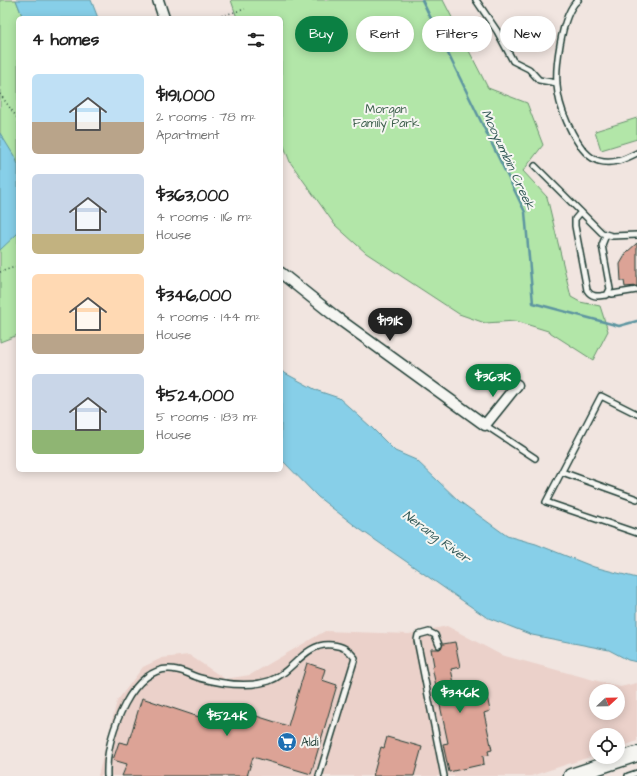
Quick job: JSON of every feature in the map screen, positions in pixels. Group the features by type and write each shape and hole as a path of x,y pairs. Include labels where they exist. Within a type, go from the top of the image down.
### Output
{"main road":[{"path":"571,776 637,754"}],"street":[{"path":"158,0 163,16"},
{"path":"283,275 336,317 485,425 517,385"}],"lane":[{"path":"476,0 497,31 513,61 529,69 539,80 557,83"},
{"path":"578,0 568,12 565,22 557,83 559,102 576,138 586,154 599,161 607,163 622,160 637,153"},
{"path":"535,166 606,235 637,235"},
{"path":"581,212 575,219 575,226 586,290 595,297 609,293 612,294 637,290"},
{"path":"606,235 602,245 609,293"},
{"path":"637,414 601,396 546,502 637,533"},
{"path":"485,425 535,458"},
{"path":"562,472 637,499"},
{"path":"439,645 435,636 429,632 418,635 417,640 444,776"},
{"path":"107,776 107,754 116,723 128,698 146,676 160,671 177,669 198,678 216,682 234,685 254,685 281,676 312,648 323,644 336,645 348,650 355,658 319,776"},
{"path":"628,776 637,773"}],"path":[{"path":"221,16 245,9"},
{"path":"0,94 16,116"},
{"path":"0,272 16,267"}],"shaded area":[{"path":"447,626 501,655 609,684 589,684 589,720 625,720 625,686 637,683 637,741 625,745 625,728 589,728 589,757 531,776 98,776 117,701 143,667 162,658 189,655 225,679 250,675 325,631 409,634"}],"green space":[{"path":"0,0 16,0 22,16 16,16 16,336 0,342"},
{"name":"Morgan Family Park","path":"231,0 443,0 451,16 422,16 422,52 470,52 488,88 527,103 543,145 523,171 547,197 571,297 580,302 600,306 608,331 593,360 548,331 516,321 485,323 459,314 366,253 335,225 290,162 283,143 283,16 236,16"},
{"path":"637,118 637,139 601,150 595,131"}],"water":[{"path":"16,0 91,0 97,16 22,16"},
{"path":"0,133 16,159 16,235 0,250"},
{"name":"Nerang River","path":"283,372 318,391 339,398 395,451 416,460 459,501 507,536 536,544 594,567 637,578 637,662 628,660 609,650 532,635 486,617 358,528 318,497 283,461"}],"building":[{"path":"637,243 637,286 625,287 624,281 621,281 620,264 627,252"},
{"path":"455,642 460,667 451,669 457,697 486,691 490,711 484,713 492,750 488,751 489,755 483,756 484,764 449,772 443,744 448,743 432,667 434,666 431,649 440,649 443,644"},
{"path":"307,663 325,669 322,680 337,685 311,774 253,757 247,776 122,776 127,764 113,760 119,742 128,744 142,698 214,722 218,704 288,726"},
{"path":"387,737 422,747 414,776 373,776 381,747 384,748"}],"waterway":[{"name":"Mooyumbin Creek","path":"422,0 525,212 533,303 619,326 637,321"}],"place":[{"name":"Aldi","path":"287,742"}]}
